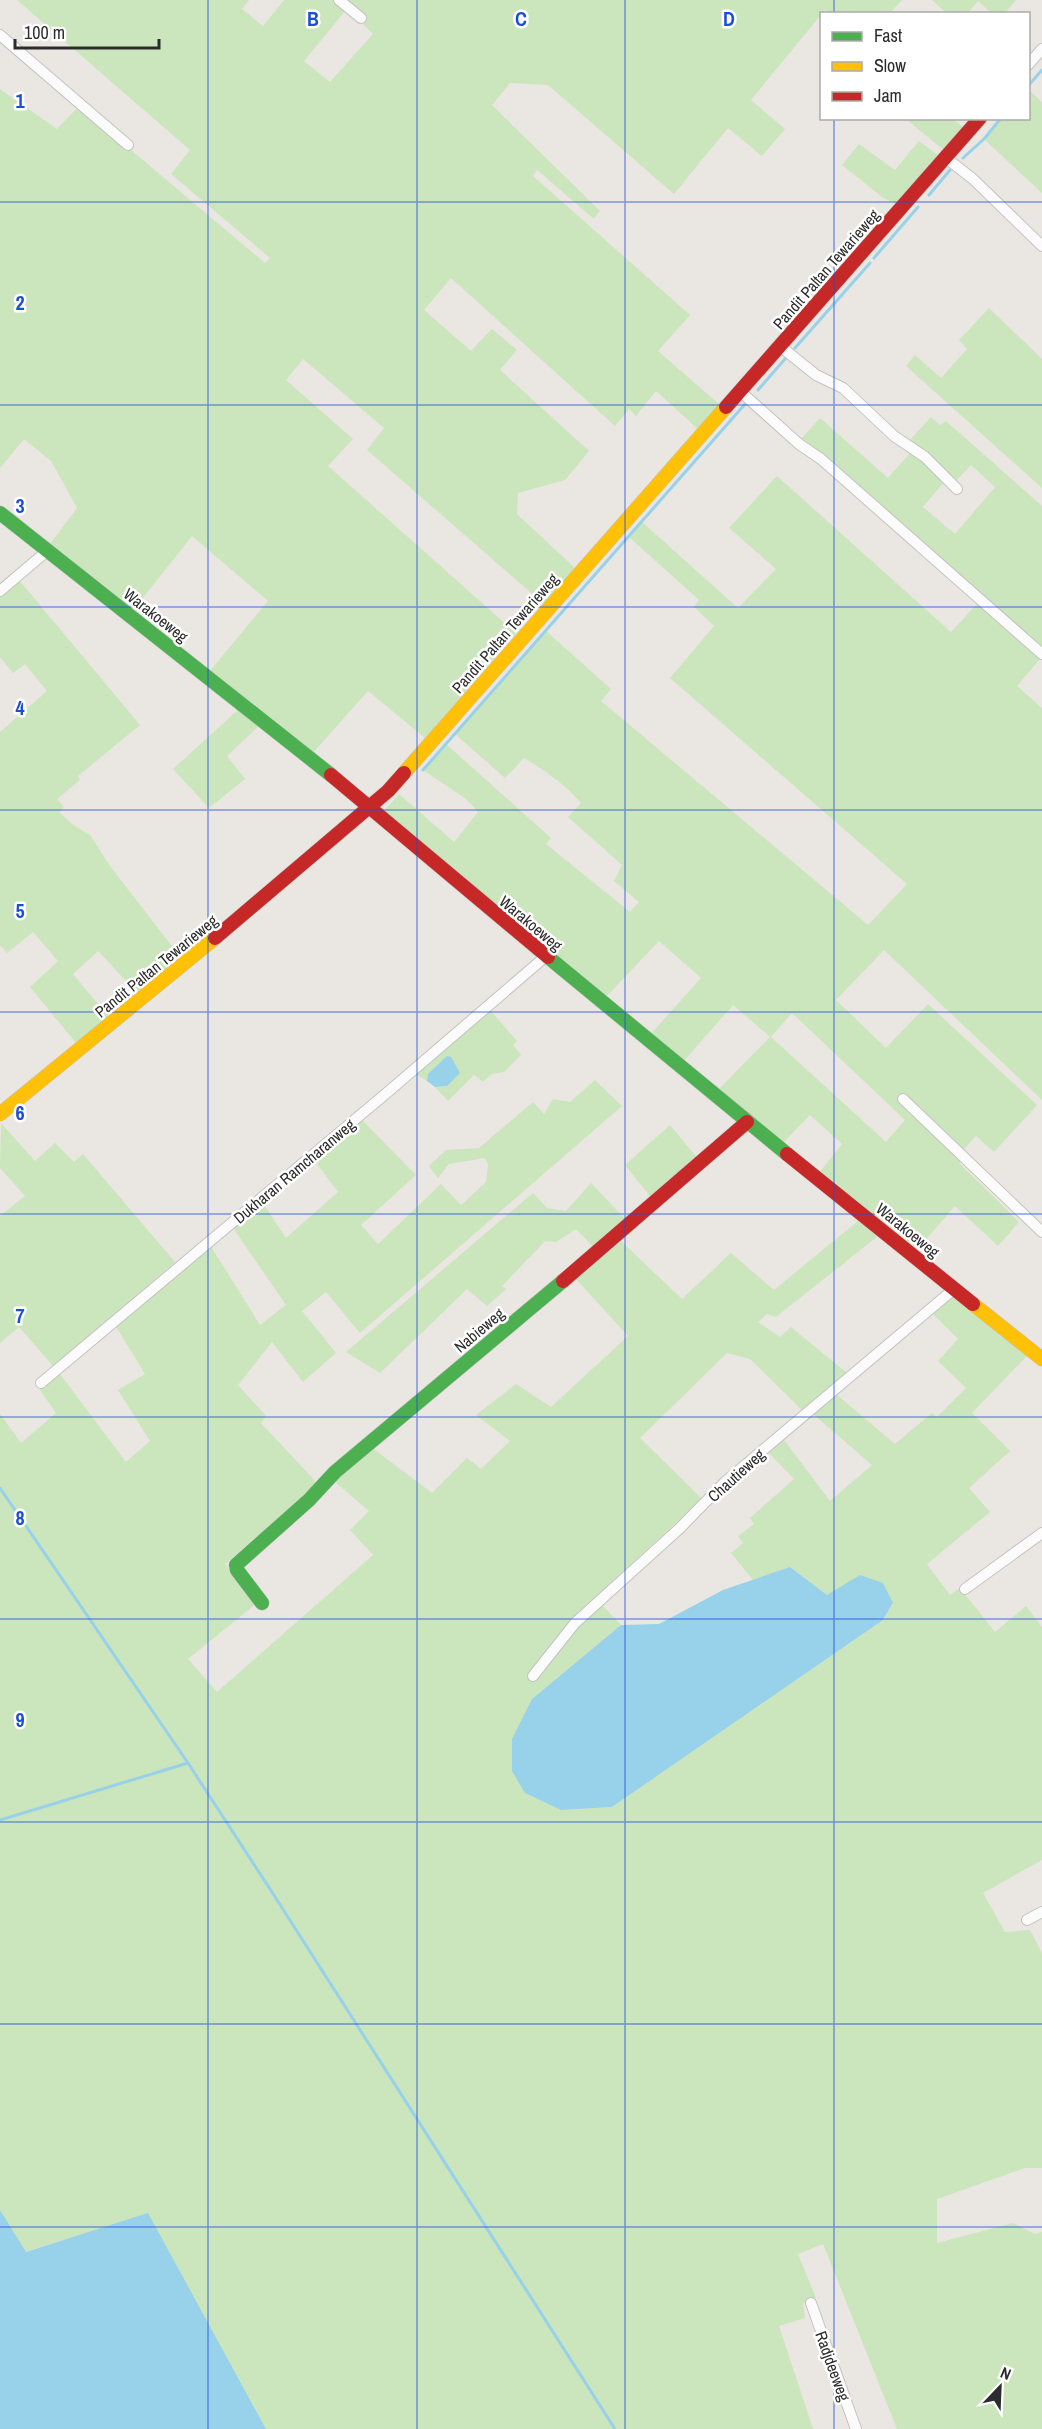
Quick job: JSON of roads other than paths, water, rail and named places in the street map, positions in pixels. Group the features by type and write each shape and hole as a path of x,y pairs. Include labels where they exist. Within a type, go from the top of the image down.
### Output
{"street":[{"path":"339,0 361,18"},
{"path":"0,35 128,145"},
{"path":"1030,63 1042,49"},
{"name":"Pandit Paltan Tewarieweg","path":"0,1114 372,807 396,783 978,120"},
{"path":"946,158 973,179 1042,246"},
{"path":"780,346 816,375 843,388 894,436 925,457 957,489"},
{"path":"741,392 799,444 821,459 1042,654"},
{"name":"Warakoeweg","path":"0,513 372,807 378,816 545,957 1042,1359"},
{"path":"0,591 47,551"},
{"name":"Dukharan Ramcharanweg","path":"41,1383 346,1128 545,957"},
{"path":"903,1099 1042,1232"},
{"name":"Nabieweg","path":"262,1603 236,1568 309,1500 335,1472 633,1223 747,1122"},
{"name":"Chautieweg","path":"533,1676 575,1623 673,1535 725,1482 954,1289"},
{"path":"965,1589 1042,1533"},
{"path":"1027,1920 1042,1912"},
{"name":"Radjdeeweg","path":"811,2303 856,2429"}],"water":[{"path":"447,1056 451,1057 460,1073 447,1086 435,1087 427,1081 428,1074"},
{"path":"790,1567 827,1595 860,1575 883,1583 893,1603 883,1620 612,1807 561,1810 525,1793 512,1771 512,1739 532,1699 621,1625 659,1624 723,1590"},
{"path":"0,2210 26,2252 148,2213 266,2429 0,2429"}],"waterway":[{"path":"1030,84 1042,70"},
{"path":"963,158 984,139 999,120"},
{"path":"929,195 950,170"},
{"path":"874,258 918,207"},
{"path":"795,348 870,263"},
{"path":"758,390 785,359"},
{"path":"423,770 746,403"},
{"path":"0,1488 188,1763 615,2429"},
{"path":"0,1820 188,1763"}]}
